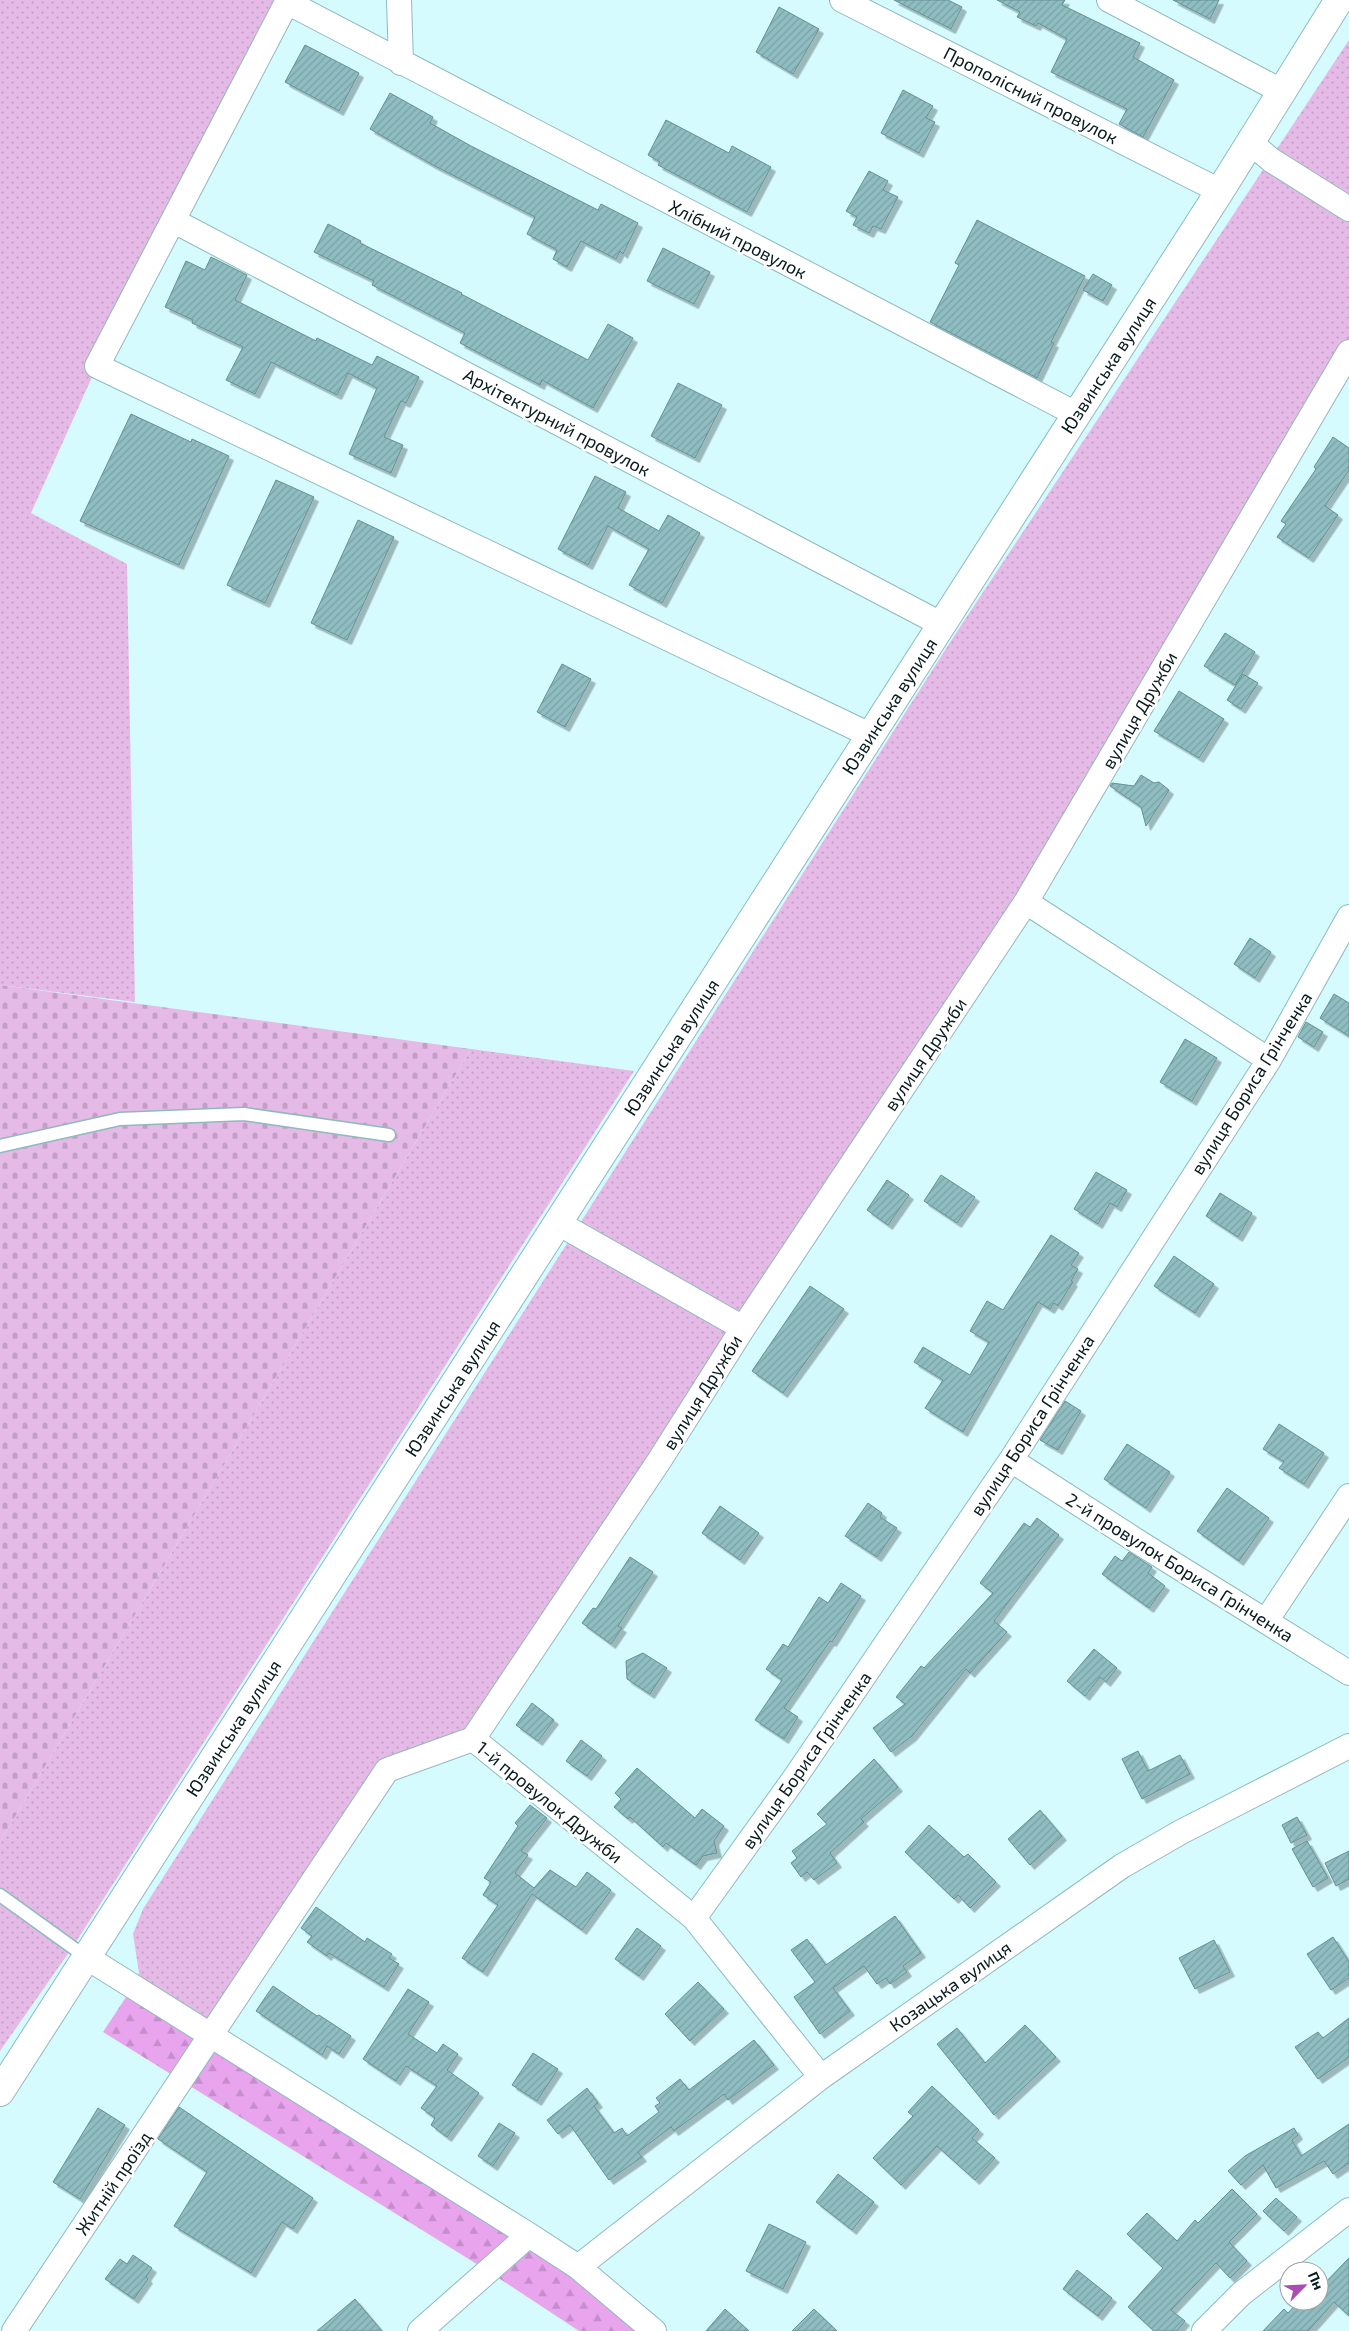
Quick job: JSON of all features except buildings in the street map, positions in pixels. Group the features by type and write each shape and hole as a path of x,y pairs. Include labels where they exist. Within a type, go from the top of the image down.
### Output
{"main road":[{"name":"Юзвинська вулиця","path":"0,2092 1220,191 1339,0"}],"street":[{"path":"399,0 401,63"},
{"name":"Прополісний провулок","path":"842,0 1220,191"},
{"path":"1109,0 1281,91"},
{"name":"Хлібний провулок","path":"174,221 287,2 1076,414"},
{"path":"1250,142 1271,160 1349,209"},
{"path":"174,221 97,366 870,735"},
{"name":"Архітектурний провулок","path":"174,221 941,624"},
{"name":"вулиця Дружби","path":"473,1739 659,1461 742,1328 1026,902 1349,352"},
{"path":"1026,902 1269,1060"},
{"name":"вулиця Бориса Грінченка","path":"694,1918 794,1779 1011,1460 1269,1060 1349,917"},
{"path":"558,1223 742,1328"},
{"name":"2-й провулок Бориса Грінченка","path":"1011,1460 1349,1673"},
{"path":"1266,1621 1349,1496"},
{"name":"1-й провулок Дружби","path":"211,2035 387,1770 473,1739 694,1918 821,2077"},
{"name":"Козацька вулиця","path":"578,2267 821,2077 1122,1866 1181,1832 1349,1746"},
{"path":"86,1957 578,2267 654,2331"},
{"name":"Житній проїзд","path":"14,2331 211,2035"},
{"path":"1204,2331 1241,2294 1349,2210"},
{"path":"420,2331 529,2235"}],"lane":[{"path":"0,1146 120,1119 244,1114 389,1135"},
{"path":"0,1894 86,1957"}],"green space":[{"path":"0,0 288,0 97,366 31,513 127,564 135,1002 0,985"},
{"path":"1349,40 1349,352 1026,902 473,1739 387,1770 211,2035 132,1988 139,1973 133,1934 143,1909 956,633"},
{"path":"0,985 471,1049 0,1842"},
{"path":"471,1049 634,1071 72,1948 0,2051 0,1842"},
{"path":"132,1988 654,2331 579,2331 488,2271 103,2032"}]}
